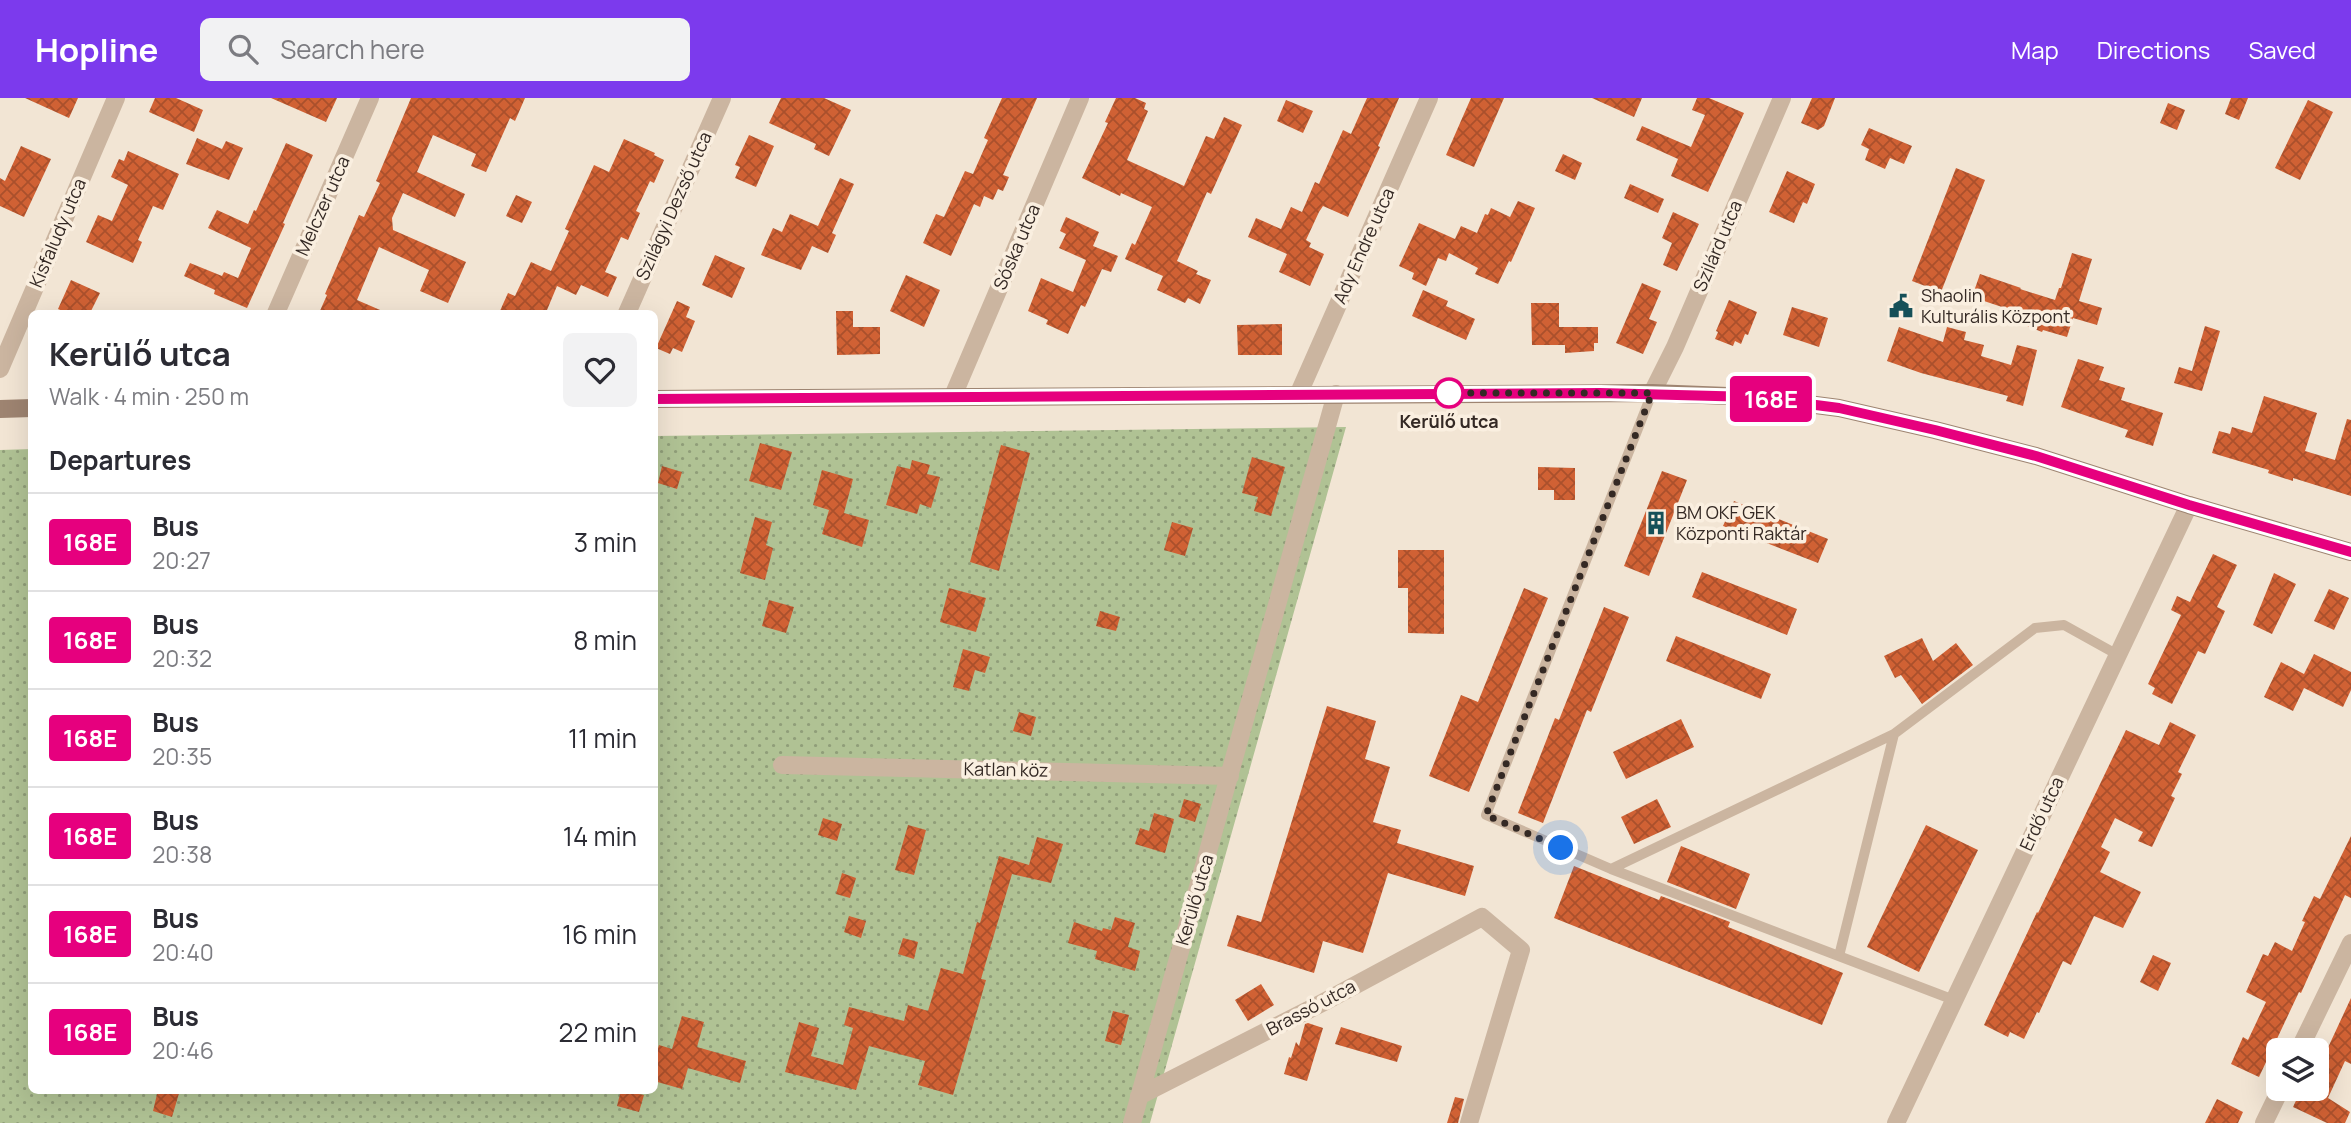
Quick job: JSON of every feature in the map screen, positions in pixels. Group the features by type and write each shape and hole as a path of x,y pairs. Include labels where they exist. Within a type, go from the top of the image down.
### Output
{"main road":[{"path":"658,399 1299,393 1652,393 1754,397 1839,408 2036,456 2189,505 2351,552"},
{"path":"0,409 28,408"}],"street":[{"name":"Kisfaludy utca","path":"0,369 116,98"},
{"name":"Melczer utca","path":"277,310 370,98"},
{"name":"Szilágyi Dezső utca","path":"628,310 722,98"},
{"name":"Sóska utca","path":"953,396 1080,98"},
{"name":"Ady Endre utca","path":"1299,393 1429,98"},
{"name":"Szilárd utca","path":"1652,393 1675,347 1782,98"},
{"name":"Kerülő utca","path":"1132,1123 1336,394"},
{"name":"Erdő utca","path":"1896,1123 2189,505"},
{"name":"Katlan köz","path":"782,765 1230,776"},
{"name":"Brassó utca","path":"1139,1096 1324,1002 1482,917 1521,950 1469,1123"},
{"path":"2306,1038 2351,943"},
{"path":"2264,1123 2275,1101"}],"lane":[{"path":"1652,393 1486,815 1611,869 1954,1000"},
{"path":"1611,869 1894,734 2035,628 2064,625 2118,655"},
{"path":"1839,957 1894,734"}],"green space":[{"path":"1346,427 1150,1123 0,1123 0,450 28,449 28,1094 658,1094 658,436"}],"building":[{"path":"25,98 78,98 69,118"},
{"path":"155,98 176,98 203,110 194,132 149,112"},
{"path":"271,98 337,98 326,122"},
{"path":"411,98 525,98 515,121 510,118 486,172 471,166 476,154 433,135 417,172 465,194 455,217 403,193 392,218 393,230 466,262 448,303 420,291 429,270 379,247 357,300 380,310 320,310 359,215 364,217 380,183 376,181"},
{"path":"781,98 824,98 851,110 829,156 814,149 816,144 769,123"},
{"path":"1002,98 1037,98 1003,175 1009,177 1003,191 998,189 993,200 984,196 980,207 974,204 951,256 923,243 936,214 944,217 965,171 973,174 988,140 984,138"},
{"path":"1116,98 1135,98 1146,103 1144,109 1148,111 1127,160 1184,186 1206,136 1214,139 1224,117 1242,125 1211,194 1207,192 1177,261 1211,280 1200,304 1188,298 1185,303 1157,290 1163,276 1125,259 1132,243 1135,245 1152,207 1082,178 1108,123 1105,122"},
{"path":"1367,98 1399,98 1348,217 1323,206 1319,212 1306,240 1311,243 1309,247 1324,254 1310,286 1279,272 1287,254 1248,237 1256,218 1281,229 1291,207 1302,212 1315,182 1319,184 1343,130 1351,134"},
{"path":"1471,98 1504,98 1474,167 1446,155"},
{"path":"1592,98 1642,98 1634,117"},
{"path":"1697,98 1709,98 1744,113 1708,192 1671,176 1678,159 1636,140 1642,126 1691,147 1705,115 1692,110"},
{"path":"1812,98 1835,98 1824,126 1818,130 1801,123"},
{"path":"2231,98 2248,98 2239,120 2225,114"},
{"path":"1286,100 1313,111 1303,133 1277,121"},
{"path":"2308,100 2333,112 2300,180 2275,168"},
{"path":"2168,103 2185,110 2177,130 2160,123"},
{"path":"1869,128 1912,146 1904,164 1890,158 1885,169 1865,160 1869,149 1861,145"},
{"path":"749,135 774,146 756,187 735,178 740,167 735,165"},
{"path":"197,138 222,149 226,141 243,148 229,180 186,164"},
{"path":"624,139 664,160 654,183 650,181 636,211 640,213 628,240 621,237 605,272 617,277 608,297 581,285 576,295 557,286 547,310 500,310 508,293 515,296 531,262 551,271 569,231 565,229 594,165 609,172"},
{"path":"286,143 313,155 247,308 214,294 215,290 184,276 190,263 222,276 224,272 238,278 251,248 208,228 217,210 248,224"},
{"path":"21,146 51,159 24,217 0,206 0,178 5,181"},
{"path":"128,151 179,174 163,210 153,206 138,240 142,242 133,263 86,242 98,215 112,221 128,185 111,177 119,159 124,161"},
{"path":"1563,154 1582,163 1575,180 1555,171"},
{"path":"1956,168 1985,180 1941,292 1912,281"},
{"path":"1787,171 1815,184 1807,204 1803,202 1794,223 1769,212"},
{"path":"840,178 854,184 832,233 836,235 828,253 812,246 801,270 761,255 773,228 782,232 790,214 818,226"},
{"path":"1630,184 1664,199 1658,213 1624,198"},
{"path":"516,195 532,202 522,223 506,216"},
{"path":"1518,201 1535,208 1498,284 1475,274 1478,268 1449,253 1446,261 1438,258 1426,286 1412,279 1414,273 1399,266 1419,223 1455,239 1461,226 1477,233 1485,214 1488,215 1491,208 1510,217"},
{"path":"1673,212 1699,224 1677,271 1663,265 1672,243 1662,238"},
{"path":"1066,217 1099,232 1093,246 1118,256 1111,272 1102,269 1085,307 1081,305 1068,334 1046,324 1048,320 1028,311 1041,278 1073,292 1086,260 1059,248 1066,234 1060,231"},
{"path":"2072,253 2092,259 2079,301 2102,308 2097,325 2073,318 2067,337 2043,330 2042,332 2022,324 2023,322 2005,317 2008,309 1972,297 1980,274 2055,300"},
{"path":"715,255 745,268 732,298 702,285"},
{"path":"906,275 940,290 924,327 890,311"},
{"path":"71,280 100,293 92,310 58,309"},
{"path":"1642,283 1661,291 1649,319 1657,322 1643,354 1616,343"},
{"path":"1423,290 1448,301 1446,306 1475,319 1466,340 1412,316"},
{"path":"1729,300 1757,312 1748,335 1745,334 1741,344 1735,341 1733,346 1715,339"},
{"path":"677,301 690,307 686,317 695,321 682,352 673,348 670,354 658,349"},
{"path":"1531,303 1559,303 1559,327 1598,327 1598,343 1594,343 1594,351 1565,353 1565,345 1532,345"},
{"path":"1792,307 1828,318 1819,347 1783,335"},
{"path":"836,311 853,311 853,327 880,327 880,354 837,355"},
{"path":"1282,324 1282,355 1238,355 1237,325"},
{"path":"2205,326 2220,331 2202,391 2174,383 2179,367 2192,371"},
{"path":"1899,327 1943,342 1947,327 1966,332 1964,340 1984,345 1981,356 2011,365 2017,345 2037,350 2023,406 2006,401 2008,396 1887,361"},
{"path":"2078,359 2104,367 2099,380 2125,388 2121,400 2163,413 2153,446 2125,437 2128,430 2061,407"},
{"path":"2264,396 2317,413 2305,451 2335,460 2347,419 2351,420 2351,496 2293,478 2293,481 2268,473 2269,470 2212,453 2219,431 2230,434 2232,427 2252,433"},
{"path":"760,443 792,452 781,490 749,481"},
{"path":"1001,445 1030,453 999,571 970,562"},
{"path":"1252,457 1285,467 1271,516 1254,511 1258,497 1242,493"},
{"path":"912,460 930,465 927,474 940,477 931,508 920,504 917,514 886,505 897,466 910,469"},
{"path":"662,466 682,472 677,489 658,483"},
{"path":"1538,467 1575,468 1575,500 1554,500 1554,490 1538,490"},
{"path":"822,470 853,479 844,513 869,520 862,547 822,534 829,510 813,505"},
{"name":"BM OKF GEK Központi Raktár","path":"1662,471 1687,480 1649,576 1624,566"},
{"path":"1734,501 1828,539 1818,563 1723,526"},
{"path":"755,517 772,522 766,545 773,548 765,580 740,573"},
{"path":"1172,522 1193,528 1185,556 1164,550"},
{"path":"1398,550 1444,550 1444,634 1408,633 1408,588 1398,588"},
{"path":"2213,554 2237,565 2217,607 2225,611 2205,654 2198,651 2172,704 2152,694 2155,688 2148,684 2181,615 2171,610 2177,596 2190,602"},
{"path":"1702,572 1797,609 1787,635 1692,597"},
{"path":"2274,573 2296,584 2272,634 2253,625"},
{"path":"949,588 986,598 976,632 940,622"},
{"path":"1524,588 1548,598 1469,792 1429,776 1461,695 1478,702"},
{"path":"2329,589 2349,598 2334,630 2314,621"},
{"path":"769,600 794,607 786,633 762,626"},
{"path":"1604,607 1629,617 1591,712 1587,710 1543,823 1518,813 1555,718 1559,720"},
{"path":"1100,611 1120,617 1116,631 1096,626"},
{"path":"1676,636 1771,674 1761,699 1666,661"},
{"path":"1922,638 1933,661 1956,643 1973,665 1922,704 1901,675 1895,678 1884,656"},
{"path":"963,649 990,657 985,673 975,670 969,691 953,687"},
{"path":"2314,654 2351,672 2351,690 2343,707 2304,688 2293,711 2264,697 2281,662 2304,674"},
{"path":"1327,706 1376,721 1365,759 1390,767 1373,822 1401,830 1397,843 1474,866 1465,896 1388,873 1363,953 1323,941 1314,973 1227,946 1237,915 1261,922"},
{"path":"1019,712 1036,717 1031,736 1013,731"},
{"path":"1681,719 1694,747 1626,779 1613,752"},
{"path":"2170,722 2196,735 2178,772 2182,774 2171,796 2175,798 2152,847 2138,841 2143,832 2115,818 2101,847 2110,852 2100,872 2141,892 2123,928 2094,916 2071,965 2063,961 2024,1039 2010,1032 2008,1037 1984,1025 2126,730 2159,745"},
{"path":"1184,799 1201,804 1195,822 1179,817"},
{"path":"1657,799 1671,827 1634,844 1621,817"},
{"path":"1154,813 1174,819 1165,853 1135,844 1140,828 1149,831"},
{"path":"823,818 842,824 837,841 818,835"},
{"path":"908,825 926,830 914,875 895,870"},
{"path":"1926,825 1978,850 1919,972 1867,947"},
{"path":"2351,836 2351,898 2345,895 2301,993 2299,992 2277,1038 2266,1038 2266,1062 2259,1077 2231,1064 2243,1037 2248,1040 2266,1002 2246,992 2263,954 2268,956 2275,942 2292,951 2314,896 2320,899"},
{"path":"1037,837 1063,844 1051,883 1012,874 981,979 986,980 953,1095 918,1085 925,1061 869,1046 856,1090 785,1072 799,1022 819,1028 811,1056 843,1065 853,1028 844,1025 849,1007 904,1021 908,1005 928,1011 941,968 963,974 999,856 1029,865"},
{"path":"1681,846 1750,874 1736,909 1667,882"},
{"path":"1574,866 1659,900 1661,896 1730,922 1728,927 1843,973 1822,1025 1554,918"},
{"path":"842,873 856,878 850,898 836,894"},
{"path":"849,916 866,921 861,938 844,932"},
{"path":"1115,917 1135,923 1128,947 1140,951 1135,971 1095,959 1097,951 1068,943 1074,922 1102,931 1103,928 1111,930"},
{"path":"903,938 918,942 914,959 898,954"},
{"path":"2153,955 2171,963 2158,991 2140,982"},
{"path":"1261,984 1274,1005 1248,1021 1235,1000"},
{"path":"2351,998 2351,1064 2345,1061 2329,1096 2329,1045"},
{"path":"1113,1011 1129,1015 1121,1045 1105,1041"},
{"path":"682,1016 704,1022 697,1047 746,1061 740,1083 688,1068 682,1089 658,1082 659,1045 672,1049"},
{"path":"1305,1024 1323,1028 1307,1081 1284,1074 1296,1042 1299,1046"},
{"path":"1341,1027 1402,1046 1397,1062 1335,1044"},
{"path":"157,1094 179,1094 172,1117 153,1111"},
{"path":"620,1094 644,1095 639,1112 617,1106"},
{"path":"1455,1097 1464,1099 1458,1123 1447,1123"},
{"path":"2217,1099 2243,1112 2238,1123 2205,1123"},
{"path":"2329,1099 2350,1112 2345,1123 2327,1123 2293,1107 2296,1101 2329,1101"}],"bus line":[{"name":"168E","path":"658,399 1600,393 1754,397 1839,408 1961,436 2036,456 2189,505 2351,552"}],"place":[{"name":"Shaolin Kulturális Központ","path":"1901,306"},
{"name":"Kerülő utca","path":"1449,393"},
{"name":"BM OKF GEK Központi Raktár","path":"1656,523"}],"route":[{"path":"1449,393 1441,393 1652,393 1486,815 1561,848"}]}
